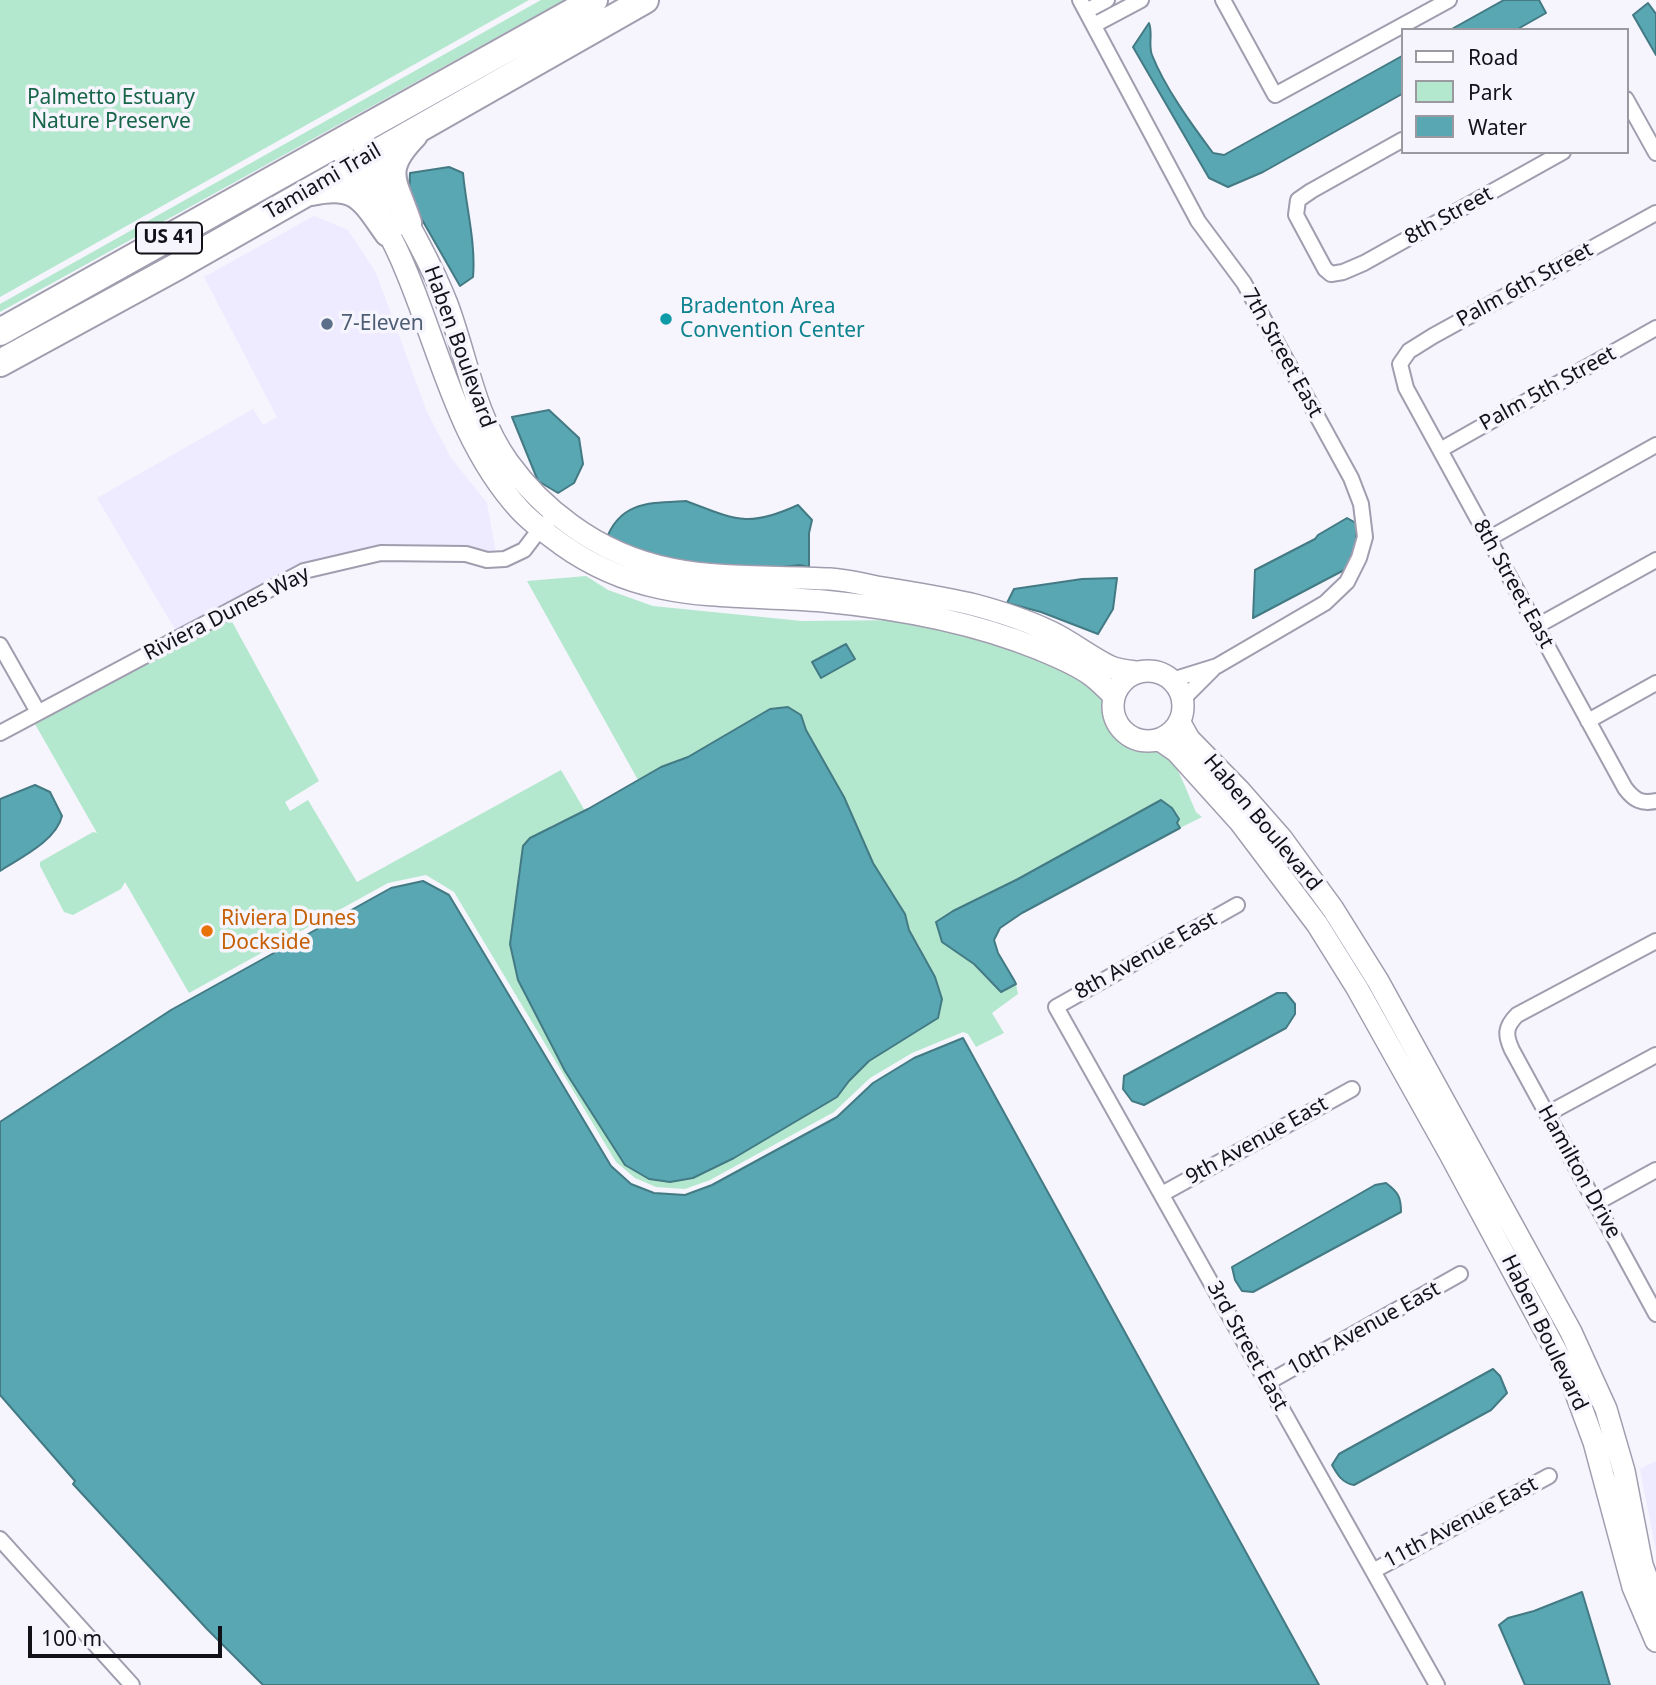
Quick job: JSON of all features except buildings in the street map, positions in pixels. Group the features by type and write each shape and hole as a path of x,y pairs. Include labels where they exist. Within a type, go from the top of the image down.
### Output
{"highway":[{"name":"Tamiami Trail","path":"0,332 353,149 594,0"},
{"name":"Tamiami Trail","path":"0,363 176,267 302,194 353,149 425,124 646,0"},
{"path":"398,228 391,172 404,145 425,124"},
{"path":"302,194 346,189 359,195 398,228"}],"street":[{"path":"1083,6 1107,0"},
{"path":"1094,25 1141,0"},
{"path":"1223,0 1275,95 1448,0"},
{"name":"7th Street East","path":"1083,6 1198,221 1244,283 1351,478 1361,504 1365,537 1359,558 1347,582 1325,603 1217,666 1172,680"},
{"path":"1630,115 1656,153"},
{"name":"8th Street","path":"1400,141 1298,201 1296,215 1325,269 1331,274 1364,263 1559,154"},
{"name":"Haben Boulevard","path":"353,149 398,228 435,276 448,307 477,402 489,431 508,462 530,490 556,514 605,547 664,569 709,575 834,579 935,596 1006,614 1050,631 1112,668 1136,672"},
{"name":"Palm 6th Street","path":"1400,364 1409,351 1433,336 1656,213"},
{"name":"Haben Boulevard","path":"398,228 415,291 455,404 472,441 504,491 540,529 583,560 641,585 695,595 823,601 914,613 995,632 1054,655 1090,674 1114,696"},
{"name":"Palm 5th Street","path":"1440,450 1656,328"},
{"name":"8th Street East","path":"1400,364 1406,388 1625,788 1643,803 1656,801"},
{"path":"1488,539 1656,445"},
{"path":"540,529 556,514"},
{"name":"Riviera Dunes Way","path":"0,733 304,571 381,553 466,554 487,560 505,559 524,551 540,529"},
{"path":"1537,626 1656,560"},
{"path":"823,601 834,579"},
{"path":"0,645 38,712"},
{"name":"7th Street East","path":"1183,699 1217,666"},
{"path":"1155,671 1172,680 1183,699 1184,711 1174,730 1160,740 1138,740 1121,727 1115,718 1114,696 1126,678 1136,672 1155,671"},
{"path":"1588,721 1656,683"},
{"name":"Haben Boulevard","path":"1180,723 1189,739 1239,790 1317,886 1378,981 1571,1332 1606,1409 1624,1471 1642,1565 1656,1603"},
{"name":"Haben Boulevard","path":"1160,740 1176,751 1240,822 1317,924 1357,988 1450,1154 1570,1377 1594,1442 1633,1587 1656,1641"},
{"name":"8th Avenue East","path":"1056,1007 1237,905"},
{"name":"Hamilton Drive","path":"1656,941 1517,1015 1507,1028 1507,1038 1512,1051 1596,1203 1650,1288 1656,1314"},
{"name":"3rd Street East","path":"1056,1007 1437,1685"},
{"path":"1547,1114 1656,1055"},
{"name":"9th Avenue East","path":"1162,1194 1352,1088"},
{"path":"1450,1154 1468,1143"},
{"path":"1596,1203 1656,1170"},
{"name":"10th Avenue East","path":"1267,1383 1460,1274"},
{"name":"11th Avenue East","path":"1373,1571 1549,1476"},
{"path":"0,1539 132,1685"}],"shaded area":[{"path":"314,216 348,230 376,273 427,412 451,458 487,503 496,553 467,548 381,546 303,564 176,631 97,498 253,409 263,425 277,417 204,277"},
{"path":"1656,1461 1656,1551 1640,1469"}],"green space":[{"name":"Palmetto Estuary Nature Preserve","path":"0,0 529,0 0,297"},
{"path":"541,0 564,0 0,312 0,304"},
{"path":"586,576 608,590 653,606 802,621 903,620 975,635 1090,684 1107,699 1108,716 1119,736 1133,745 1157,748 1167,753 1179,772 1196,812 1202,817 1180,828 1177,823 1179,819 1172,808 1161,800 936,922 942,942 963,954 989,981 1010,988 1016,984 1018,994 992,1013 1004,1033 976,1047 968,1034 963,1032 912,1053 870,1078 834,1112 710,1180 685,1189 656,1187 635,1178 616,1162 454,892 426,875 388,883 189,993 125,882 121,889 73,915 64,912 40,862 93,832 97,833 35,724 230,618 319,781 285,802 290,811 308,800 357,882 561,770 585,811 551,826 518,872 518,980 565,1071 625,1165 693,1178 837,1097 869,1061 922,1029 920,947 909,930 905,914 873,863 844,797 806,730 801,715 770,709 688,757 638,780 527,581"}],"water":[{"path":"1504,0 1539,0 1546,13 1520,28 1454,28"},
{"path":"1648,3 1656,14 1656,55 1633,15"},
{"path":"1149,23 1151,51 1157,68 1179,106 1213,153 1224,155 1400,57 1400,95 1263,172 1228,187 1209,178 1133,47"},
{"path":"449,167 463,173 472,238 473,277 460,286 409,197 410,173"},
{"path":"549,410 579,438 583,464 574,483 558,493 538,481 512,417"},
{"path":"686,501 742,519 766,517 798,505 812,520 809,533 809,567 800,565 756,570 649,557 606,540 612,527 628,511 660,502"},
{"path":"1347,518 1356,523 1356,536 1346,569 1253,618 1255,570 1315,539"},
{"path":"1117,578 1113,609 1098,634 1041,612 1007,603 1014,589 1082,579"},
{"path":"846,644 855,659 821,678 812,662"},
{"path":"788,707 801,715 806,730 844,797 873,863 905,914 909,930 935,977 942,999 938,1018 869,1061 837,1097 734,1158 693,1178 670,1182 649,1179 625,1165 565,1071 518,980 510,944 523,846 530,838 588,809 661,767 688,757 770,709"},
{"path":"35,785 50,792 62,816 53,833 45,841 0,871 0,799"},
{"path":"1161,800 1172,808 1179,819 1177,823 1180,828 1022,913 1000,928 994,940 998,953 1016,984 1001,992 974,964 942,942 936,922"},
{"path":"423,881 449,895 611,1166 631,1184 654,1193 685,1195 712,1185 837,1117 873,1083 914,1058 963,1038 1319,1685 263,1685 207,1629 73,1484 75,1481 0,1395 0,1122 171,1010 391,888"},
{"path":"1277,993 1286,993 1295,1004 1295,1014 1286,1028 1144,1105 1132,1101 1123,1089 1124,1076"},
{"path":"1386,1183 1398,1195 1401,1212 1253,1292 1242,1291 1235,1280 1232,1267 1375,1185"},
{"path":"1493,1369 1500,1376 1507,1393 1491,1410 1354,1485 1343,1480 1336,1472 1332,1465 1339,1454"},
{"path":"1582,1592 1610,1685 1525,1685 1499,1625 1508,1618"}],"place":[{"name":"Bradenton Area Convention Center","path":"666,319"},
{"name":"7-Eleven","path":"327,324"},
{"name":"Riviera Dunes Dockside","path":"207,931"}]}
